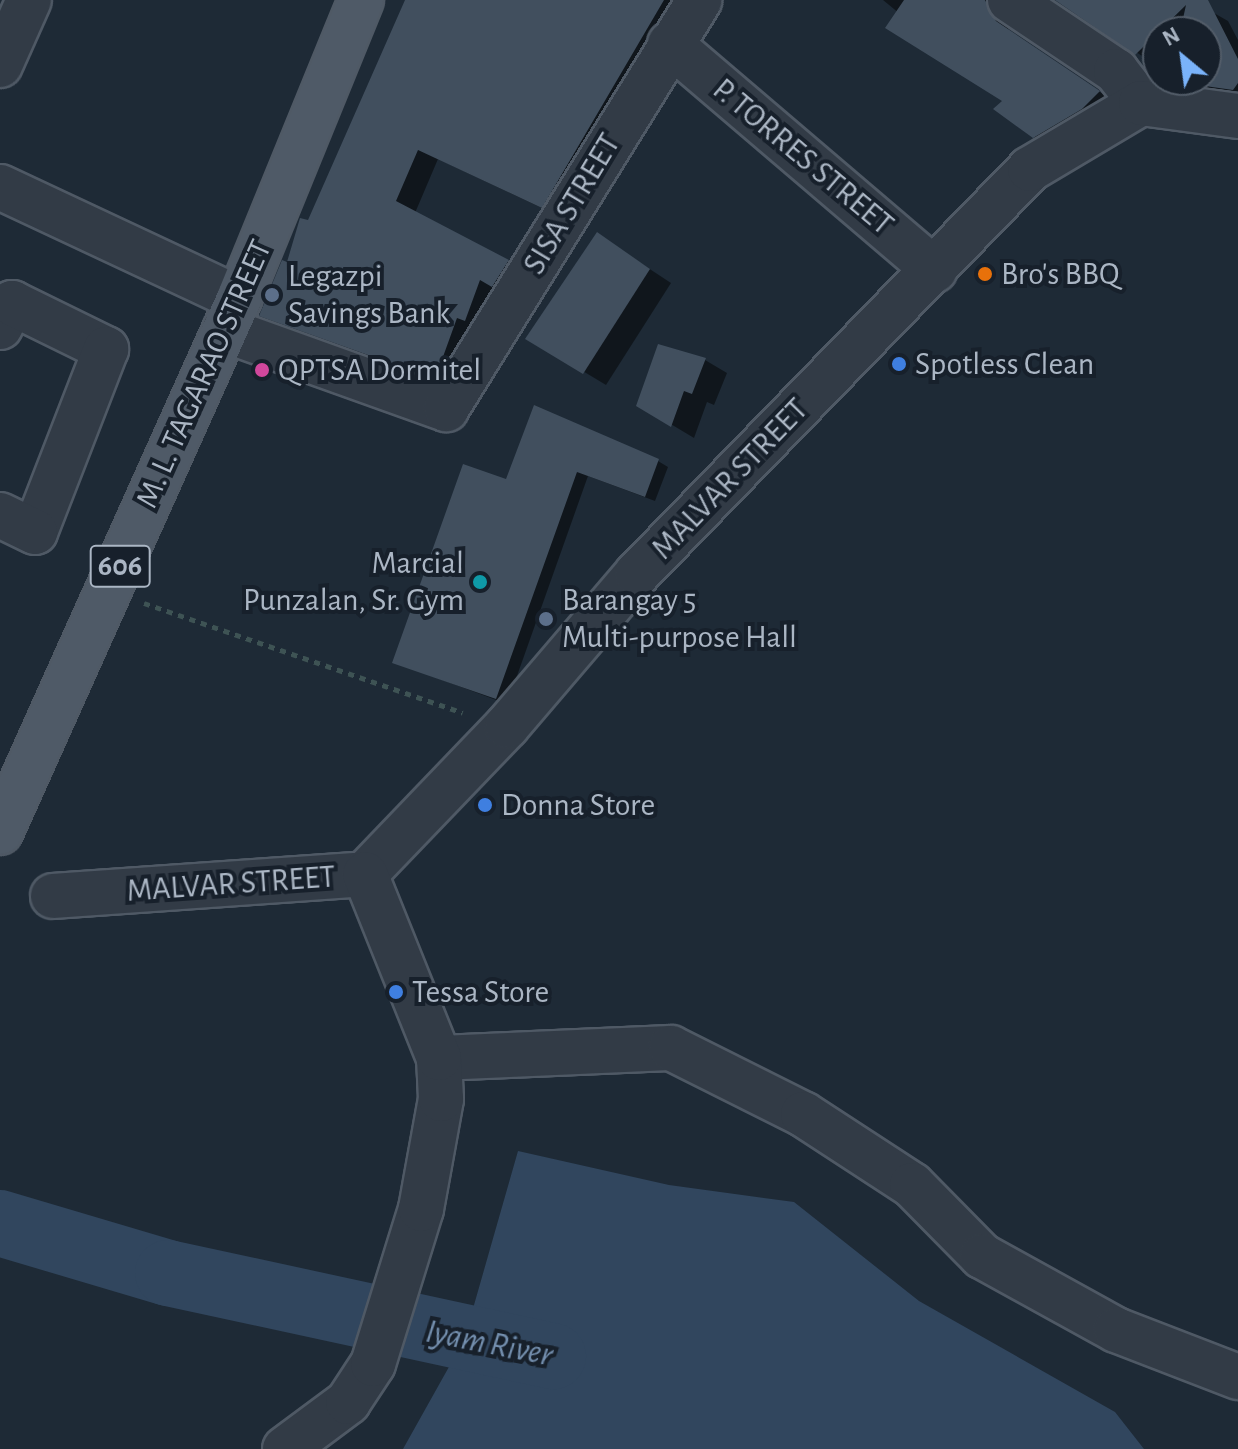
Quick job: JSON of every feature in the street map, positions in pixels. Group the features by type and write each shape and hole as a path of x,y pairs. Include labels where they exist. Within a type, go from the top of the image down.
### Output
{"main road":[{"name":"M. L. TAGARAO STREET","path":"0,832 232,315 361,0"}],"street":[{"path":"0,65 29,0"},
{"name":"SISA STREET","path":"232,315 446,409 700,0"},
{"path":"1010,0 1116,71 1141,103 1238,116"},
{"name":"P. TORRES STREET","path":"670,44 935,270"},
{"name":"MALVAR STREET","path":"53,896 365,874 507,726 637,574 1030,169 1141,103"},
{"path":"0,187 232,315"},
{"path":"0,327 12,303 106,349 35,532 0,515"},
{"path":"285,1449 325,1423 348,1402 373,1364 421,1209 441,1099 439,1058 365,874"},
{"path":"439,1058 671,1048 803,1114 912,1185 982,1256 1116,1330 1238,1377"}],"path":[{"path":"109,591 507,726"}],"water":[{"path":"518,1151 669,1185 794,1202 919,1301 1115,1412 1144,1449 403,1449 464,1340"}],"building":[{"path":"405,0 664,0 542,208 418,150 396,201 509,260 492,287 480,280 465,321 457,318 435,379 259,316 282,260 287,262 300,218 308,220"},
{"path":"904,0 985,0 996,21 1100,91 1082,109 1033,138 993,109 1002,101 885,28"},
{"path":"1055,0 1208,0 1216,16 1184,16 1186,5 1175,16 1142,16 1142,48 1135,55"},
{"path":"1222,28 1238,59 1238,83 1233,90 1222,88"},
{"path":"597,232 650,269 583,374 525,339"},
{"path":"658,344 706,358 692,394 684,391 671,427 636,406"},
{"name":"Marcial Punzalan, Sr. Gym","path":"534,405 659,459 645,497 577,472 496,699 392,663 463,464 506,479"}],"waterway":[{"name":"Iyam River","path":"0,1223 168,1273 553,1356"}],"place":[{"name":"Bro's BBQ","path":"985,274"},
{"name":"Legazpi Savings Bank","path":"272,295"},
{"name":"Spotless Clean","path":"899,364"},
{"name":"QPTSA Dormitel","path":"262,370"},
{"name":"Marcial Punzalan, Sr. Gym","path":"480,582"},
{"name":"Barangay 5 Multi-purpose Hall","path":"546,619"},
{"name":"Donna Store","path":"485,805"},
{"name":"Tessa Store","path":"396,992"}]}
